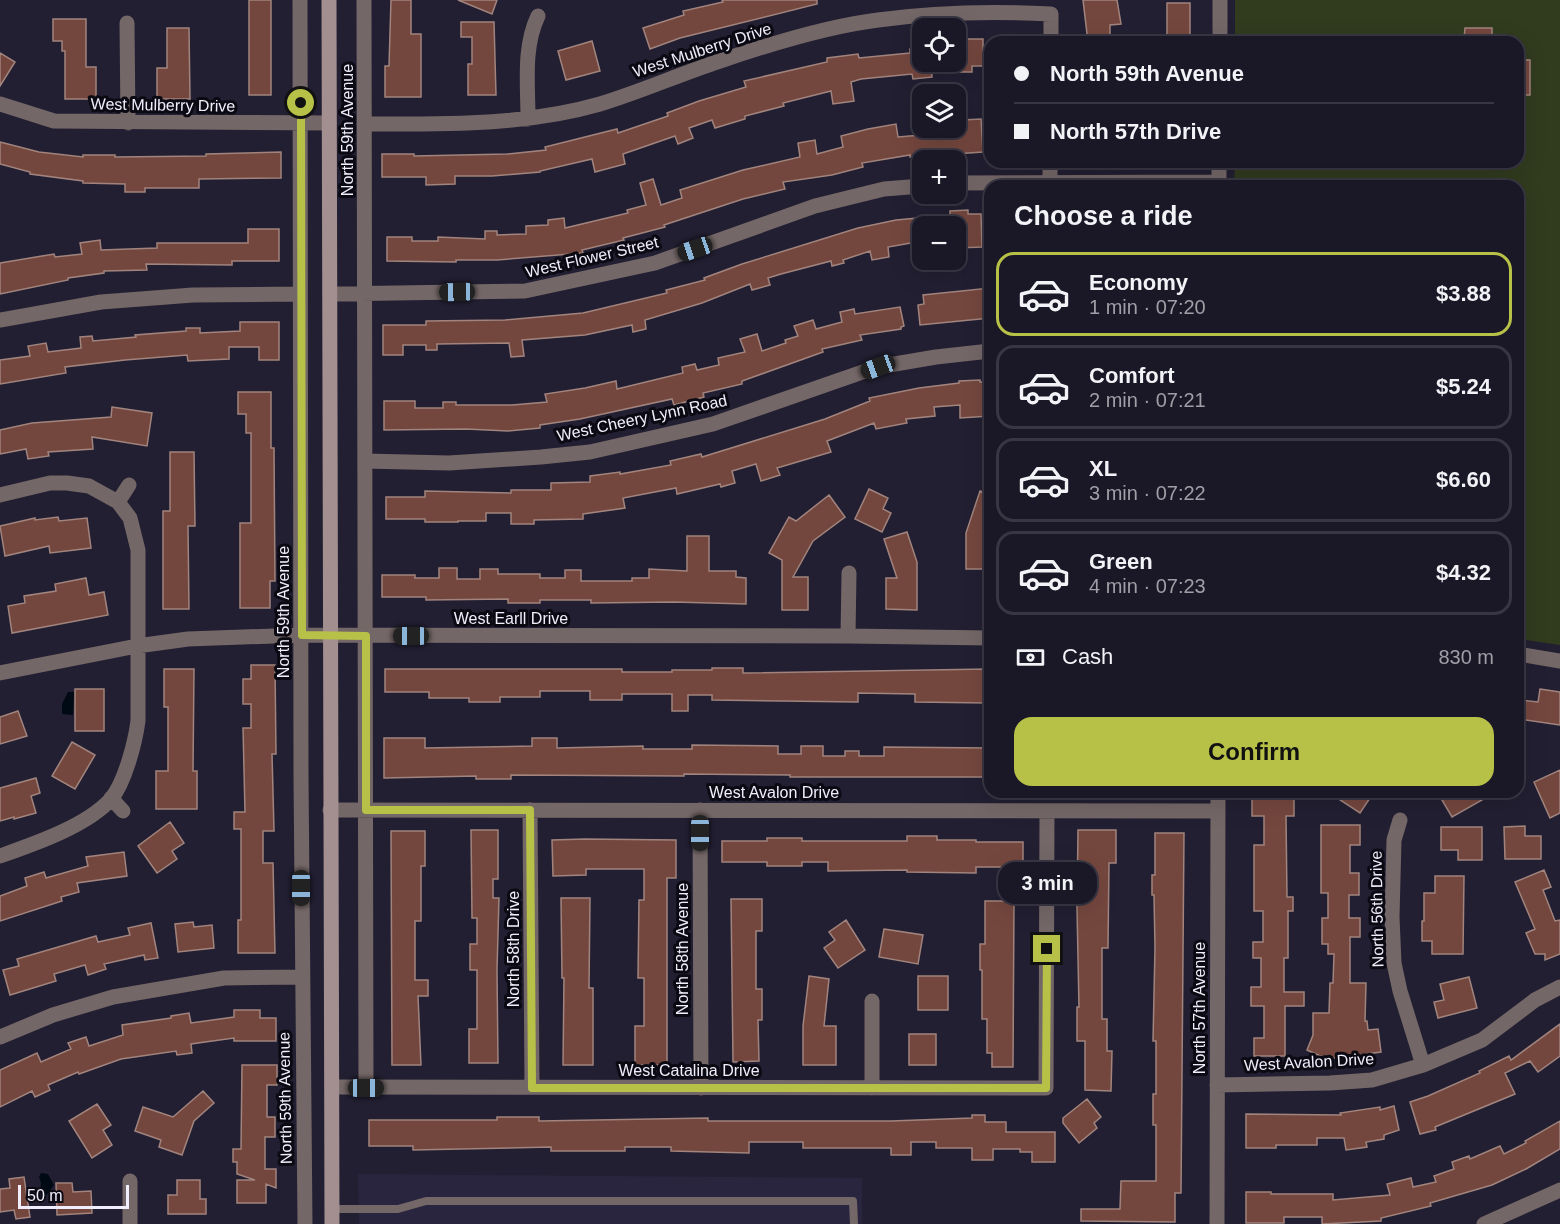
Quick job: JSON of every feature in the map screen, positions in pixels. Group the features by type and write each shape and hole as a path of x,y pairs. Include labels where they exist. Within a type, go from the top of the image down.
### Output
{"main road":[{"name":"North 59th Avenue","path":"329,0 332,1216"}],"street":[{"name":"North 59th Avenue","path":"300,0 302,977 305,1224"},
{"name":"North 59th Avenue","path":"364,0 366,1088"},
{"path":"1220,0 1220,36"},
{"name":"West Mulberry Drive","path":"364,124 437,124 528,119 599,104 721,60 812,34 878,20 997,11 1051,14 1051,36"},
{"path":"528,119 528,46 531,29 538,16"},
{"path":"127,23 129,123"},
{"name":"West Mulberry Drive","path":"0,104 54,121 329,123"},
{"path":"966,183 984,183"},
{"name":"West Flower Street","path":"330,294 525,291 655,263 815,206 884,189 912,187"},
{"path":"0,320 101,302 193,295 300,294"},
{"name":"West Cheery Lynn Road","path":"365,461 449,463 590,452 713,424 878,367 984,352"},
{"path":"0,495 50,483 89,486 118,501 130,518 138,550 138,721 135,742 126,769 111,798 92,814 67,829 0,856"},
{"path":"118,501 129,485"},
{"path":"848,636 849,573"},
{"name":"West Earll Drive","path":"0,673 137,646 188,639 302,635 984,638"},
{"path":"1524,655 1560,661"},
{"path":"111,798 123,811"},
{"name":"North 57th Avenue","path":"1216,1224 1218,798"},
{"name":"West Avalon Drive","path":"330,810 1218,811"},
{"name":"North 58th Drive","path":"530,810 532,1088"},
{"name":"North 58th Avenue","path":"700,810 701,1088"},
{"name":"West Catalina Drive","path":"332,1087 1046,1088 1047,811"},
{"name":"North 56th Drive","path":"1400,820 1394,840 1392,916 1394,963 1400,991 1423,1065"},
{"path":"0,1037 53,1015 113,997 224,978 302,977"},
{"name":"West Avalon Drive","path":"1217,1085 1372,1080 1423,1065 1482,1040 1535,1000 1560,987"},
{"path":"873,1001 873,1088"},
{"path":"130,1181 130,1224"},
{"path":"1484,1224 1560,1190"}],"lane":[{"path":"332,1216 398,1209 426,1201 853,1201 854,1224"}],"shaded area":[{"path":"68,692 74,692 73,715 62,714 62,704"},
{"path":"41,1173 48,1174 54,1185 45,1197 40,1193"},
{"path":"358,1174 862,1178 862,1224 359,1224"}],"green space":[{"path":"1235,0 1560,0 1560,645 1524,640 1524,180 1234,180 1235,168 1524,168 1524,36 1235,36"}],"building":[{"path":"249,0 271,0 271,95 249,95"},
{"path":"391,0 411,0 411,34 421,34 421,97 385,97 385,66 389,66"},
{"path":"458,0 497,0 492,14"},
{"path":"722,0 817,0 817,4 680,38 650,49 643,28 684,15 683,11 723,2"},
{"path":"1083,0 1117,0 1121,24 1110,25 1110,36 1087,36"},
{"path":"1167,3 1190,3 1190,35 1167,35"},
{"path":"53,19 86,19 86,67 96,67 96,99 65,99 65,51 62,51 62,41 53,41"},
{"path":"461,22 494,22 496,95 468,95 468,64 472,64 472,37 461,37"},
{"path":"167,28 189,28 190,99 157,99 157,68 167,68"},
{"path":"1465,28 1492,28 1492,36 1464,36"},
{"path":"966,39 983,39 983,66 972,66 972,72 966,72"},
{"path":"592,41 600,71 566,80 558,51"},
{"path":"912,49 912,72 932,72 932,77 913,79 912,74 861,79 851,82 854,101 833,104 831,91 783,103 784,106 745,116 745,119 715,128 712,120 689,128 693,138 678,144 675,136 623,154 625,164 595,172 592,159 540,172 455,176 455,184 426,185 426,177 382,177 382,154 414,154 414,156 507,154 546,150 545,147 617,129 618,133 668,116 667,113 699,101 746,87 744,81 827,62 827,58 858,54 859,58 910,53"},
{"path":"0,53 15,62 0,86"},
{"path":"1524,60 1530,60 1530,95 1524,95"},
{"path":"981,119 983,152 912,150 912,157 910,155 862,163 863,167 832,175 783,182 785,189 743,199 664,225 665,227 623,238 624,240 582,250 583,253 497,260 456,260 456,262 387,261 387,237 412,237 412,241 438,241 438,237 485,239 485,231 497,231 497,235 526,234 526,226 548,225 548,220 564,218 565,228 628,213 627,210 646,205 640,183 653,179 661,205 682,198 680,190 743,170 800,157 798,143 815,140 817,154 843,147 841,136 896,124 898,137 966,138 966,120"},
{"path":"0,142 39,152 83,157 83,155 206,156 206,154 281,152 281,178 199,179 199,188 145,188 145,192 125,192 125,184 83,183 83,181 30,174 30,172 0,164"},
{"path":"968,210 968,214 981,214 982,247 966,248 966,216 939,216 950,215 950,211"},
{"path":"912,219 912,249 911,243 888,247 889,257 872,260 870,251 843,260 844,263 832,266 831,261 781,274 768,278 770,285 752,290 750,284 702,303 645,320 646,329 633,332 632,325 585,335 522,340 524,356 511,357 509,343 437,344 437,350 426,350 426,345 403,345 403,355 383,355 383,325 426,325 426,321 505,320 583,313 667,293 666,290 705,280 704,278 742,264 858,228"},
{"path":"248,229 279,229 279,261 232,261 232,265 146,264 147,270 104,271 104,273 68,278 68,280 0,294 0,263 54,254 55,257 82,254 80,243 100,240 101,250 157,248 157,243 248,243"},
{"path":"984,289 984,319 920,325 918,305 924,304 923,295"},
{"path":"900,307 904,326 901,329 860,335 862,340 822,349 823,352 742,381 742,384 703,393 704,397 674,405 672,399 580,419 540,425 540,428 508,431 384,430 384,401 415,401 415,408 443,408 443,402 456,402 456,405 512,405 547,402 545,394 616,381 617,389 683,373 682,367 695,364 697,370 719,365 718,358 745,352 740,339 757,334 762,351 786,343 785,340 798,336 794,326 813,320 816,329 842,322 840,312 854,309 855,314"},
{"path":"240,322 279,322 279,360 259,360 259,347 229,347 229,359 188,361 187,355 125,360 65,367 66,373 0,384 0,360 30,356 28,346 46,343 48,352 81,348 80,337 92,336 93,341 186,331 186,328 200,328 200,333 240,331"},
{"path":"980,380 984,382 984,416 960,418 960,405 934,407 935,416 906,419 907,423 876,429 874,423 827,441 831,452 777,468 780,475 761,481 756,464 732,471 735,483 721,487 720,484 677,494 676,488 623,498 625,508 583,514 583,519 534,520 534,524 511,524 511,513 486,513 486,521 425,522 425,519 386,519 386,497 425,497 425,491 511,493 511,490 551,490 551,483 590,482 590,476 620,472 620,474 671,465 670,461 701,454 702,457 825,419 870,401 869,398 959,383 959,381"},
{"path":"238,392 271,392 271,448 274,448 275,581 270,581 270,608 240,608 240,523 251,523 251,433 246,433 246,414 238,414"},
{"path":"112,407 152,413 147,446 92,437 93,449 48,452 49,456 28,459 26,449 0,454 0,430 32,423 111,417"},
{"path":"170,452 194,452 195,526 188,526 189,609 163,609 163,511 170,511"},
{"path":"869,489 888,498 883,509 891,513 882,532 855,519"},
{"path":"980,491 984,493 984,569 966,569 966,533"},
{"path":"829,495 845,517 813,541 793,577 808,577 808,610 782,610 782,560 769,553 789,517 796,521"},
{"path":"58,517 59,521 87,518 91,548 50,553 49,546 5,556 0,526 35,518 35,520"},
{"path":"907,532 917,562 917,610 886,609 886,578 897,578 884,539"},
{"path":"687,536 709,536 709,571 736,571 736,577 746,578 746,604 591,603 591,600 540,600 540,603 508,603 508,599 426,600 426,597 382,597 382,575 439,578 439,568 457,568 457,579 480,579 480,569 498,569 498,574 540,574 540,578 565,578 565,570 581,570 581,581 632,581 632,578 649,578 649,569 687,571"},
{"path":"86,578 89,595 104,592 108,615 12,633 8,606 25,603 24,596 56,591 55,584"},
{"path":"251,665 275,665 276,754 272,754 274,831 263,831 263,863 273,863 275,953 238,953 238,920 241,920 241,829 234,829 234,812 245,812 243,728 251,728 251,704 243,704 243,679 251,679"},
{"path":"712,668 743,668 743,673 984,669 984,703 915,702 915,694 858,693 858,702 712,700 712,695 688,695 688,711 672,711 672,694 622,694 622,700 590,700 590,691 540,691 540,697 500,697 500,702 469,702 469,698 429,698 429,692 385,692 385,669 622,669 622,672 712,670"},
{"path":"164,669 194,669 193,771 197,771 197,809 156,809 156,771 168,771 168,707 164,707"},
{"path":"75,689 104,689 104,731 75,731"},
{"path":"1540,689 1560,692 1560,725 1524,720 1524,701 1538,702"},
{"path":"18,711 27,736 0,744 0,717"},
{"path":"384,738 425,738 425,748 532,746 532,738 557,738 557,748 643,746 643,749 692,749 692,745 778,746 778,754 801,754 801,746 823,746 823,756 845,756 845,751 859,751 859,756 884,756 884,747 984,748 984,777 790,777 790,775 684,774 684,776 511,775 511,779 476,779 476,776 384,778"},
{"path":"72,742 95,755 75,789 52,776"},
{"path":"1560,770 1560,813 1550,818 1534,782"},
{"path":"36,778 40,793 31,796 36,813 0,821 0,788"},
{"path":"1252,798 1294,798 1294,816 1286,816 1287,897 1293,897 1293,911 1288,911 1288,958 1284,958 1284,992 1304,992 1304,1006 1285,1006 1285,1056 1254,1056 1254,1038 1264,1038 1264,1006 1251,1006 1251,987 1261,987 1261,958 1253,958 1253,942 1263,942 1263,911 1254,911 1254,845 1264,845 1264,816 1252,816"},
{"path":"1337,798 1370,798 1360,813"},
{"path":"1481,798 1482,800 1452,817 1442,800"},
{"path":"170,822 184,843 172,851 177,859 157,873 138,846"},
{"path":"1321,825 1360,825 1360,845 1350,845 1350,873 1359,873 1359,895 1349,895 1349,918 1360,918 1360,937 1350,937 1350,983 1366,983 1365,1021 1367,1021 1368,1030 1378,1029 1381,1052 1327,1059 1307,1050 1313,1035 1313,1013 1329,1013 1330,983 1333,983 1334,954 1328,954 1328,944 1322,944 1322,918 1328,918 1328,893 1321,893"},
{"path":"1525,826 1525,836 1541,836 1541,859 1505,859 1504,827"},
{"path":"1441,827 1482,827 1482,860 1458,860 1458,850 1441,850"},
{"path":"471,830 498,830 498,879 493,879 493,898 499,898 498,1063 469,1063 469,1029 477,1029 477,970 470,970 470,944 477,944 477,918 472,918"},
{"path":"1078,830 1116,830 1116,863 1109,863 1108,948 1102,948 1102,1019 1107,1019 1107,1051 1112,1051 1111,1091 1085,1090 1085,1041 1077,1041 1077,1007 1079,1007"},
{"path":"391,831 425,831 425,866 421,866 421,921 415,921 415,980 428,980 428,996 418,996 421,1065 392,1065"},
{"path":"1155,833 1184,833 1181,1193 1175,1193 1175,1222 1081,1221 1081,1209 1120,1209 1121,1181 1156,1181 1156,1125 1153,1125 1153,1094 1156,1094 1156,1041 1153,1041 1155,948 1154,895 1152,895 1152,875 1155,875"},
{"path":"907,836 937,836 937,840 1023,842 1023,867 976,867 976,873 907,872 907,870 828,871 828,862 802,862 802,866 767,866 767,862 722,862 722,841 802,838 802,841 907,841"},
{"path":"552,840 676,840 676,878 667,878 667,1065 635,1065 635,1026 644,1026 644,978 638,978 639,900 644,900 644,869 586,869 586,875 553,876"},
{"path":"124,852 127,876 77,883 79,892 61,897 62,901 0,921 0,896 27,886 25,878 44,872 46,878 88,866 86,857"},
{"path":"1544,870 1551,887 1543,890 1555,921 1560,920 1560,954 1545,960 1545,954 1535,954 1526,933 1535,929 1515,882"},
{"path":"1435,876 1464,876 1463,954 1432,954 1432,941 1422,941 1424,893 1435,893"},
{"path":"561,898 590,898 589,988 593,988 593,1065 563,1065 564,978 562,978"},
{"path":"731,899 762,899 762,931 756,931 756,989 762,989 762,1020 758,1020 759,1061 733,1062"},
{"path":"985,901 1014,901 1013,1067 992,1067 992,1053 987,1053 987,1019 982,1019 982,970 980,970 980,944 985,944"},
{"path":"846,920 865,950 838,968 824,948 835,940 829,932"},
{"path":"193,922 194,927 212,925 214,948 178,952 175,924"},
{"path":"151,923 158,958 145,960 144,955 104,964 106,969 88,975 85,965 54,974 56,981 10,995 3,970 19,966 17,959 96,936 98,942 130,935 128,928"},
{"path":"884,929 923,935 918,964 879,957"},
{"path":"809,976 829,979 824,1026 836,1026 836,1065 803,1065 803,1026"},
{"path":"918,976 948,976 948,1010 918,1010"},
{"path":"1469,977 1477,1008 1438,1018 1434,1002 1444,1000 1440,984"},
{"path":"234,1010 260,1010 260,1018 276,1018 276,1041 234,1041 234,1038 191,1044 192,1053 177,1055 176,1051 121,1059 79,1074 78,1072 48,1085 50,1090 35,1097 32,1091 0,1107 0,1070 37,1053 41,1062 71,1049 68,1043 86,1037 89,1046 123,1035 122,1025 189,1013 191,1023 234,1017"},
{"path":"1560,1024 1560,1056 1538,1072 1530,1061 1505,1073 1515,1094 1435,1127 1436,1130 1420,1134 1410,1102 1480,1073 1479,1071 1509,1056 1511,1060"},
{"path":"909,1034 936,1034 936,1065 909,1065"},
{"path":"242,1065 277,1065 277,1085 267,1085 267,1117 275,1117 275,1137 265,1137 265,1169 276,1169 276,1188 266,1184 266,1203 237,1203 237,1180 255,1180 237,1174 237,1162 233,1162 233,1149 241,1149"},
{"path":"203,1091 214,1103 194,1121 182,1155 159,1147 161,1140 135,1131 143,1107 173,1117"},
{"path":"1087,1099 1101,1117 1094,1123 1097,1128 1079,1143 1063,1123 1063,1118"},
{"path":"97,1104 111,1125 103,1130 112,1145 92,1158 69,1121"},
{"path":"1394,1106 1399,1130 1384,1135 1384,1139 1366,1142 1367,1147 1346,1150 1344,1138 1317,1138 1317,1145 1246,1148 1246,1114 1341,1115 1340,1113 1380,1107 1380,1110"},
{"path":"972,1115 985,1115 985,1122 1006,1122 1006,1132 1055,1132 1055,1162 1032,1162 1032,1152 1020,1152 1020,1149 993,1149 993,1160 972,1160 972,1148 936,1148 936,1142 911,1142 911,1155 891,1155 891,1148 803,1148 803,1142 749,1142 749,1153 671,1151 671,1147 625,1147 625,1151 551,1151 551,1147 413,1150 413,1146 369,1146 369,1120 497,1120 497,1117 539,1117 539,1121 708,1118 708,1121 891,1121 972,1118"},
{"path":"1560,1121 1560,1149 1492,1185 1430,1203 1431,1206 1381,1218 1381,1221 1322,1224 1322,1217 1284,1217 1284,1223 1246,1223 1246,1192 1333,1194 1333,1200 1390,1195 1387,1184 1411,1178 1413,1187 1436,1182 1434,1176 1454,1169 1452,1162 1469,1156 1470,1159 1500,1146 1504,1154"},
{"path":"24,1177 30,1217 16,1219 14,1210 0,1212 0,1189 10,1188 9,1179"},
{"path":"177,1180 200,1180 200,1199 206,1199 206,1214 168,1214 168,1195 177,1195"},
{"path":"56,1183 72,1183 73,1192 91,1191 92,1213 57,1215"}],"route":[{"path":"301,103 302,635 366,636 366,810 530,810 532,1088 1046,1088 1047,949"}]}
